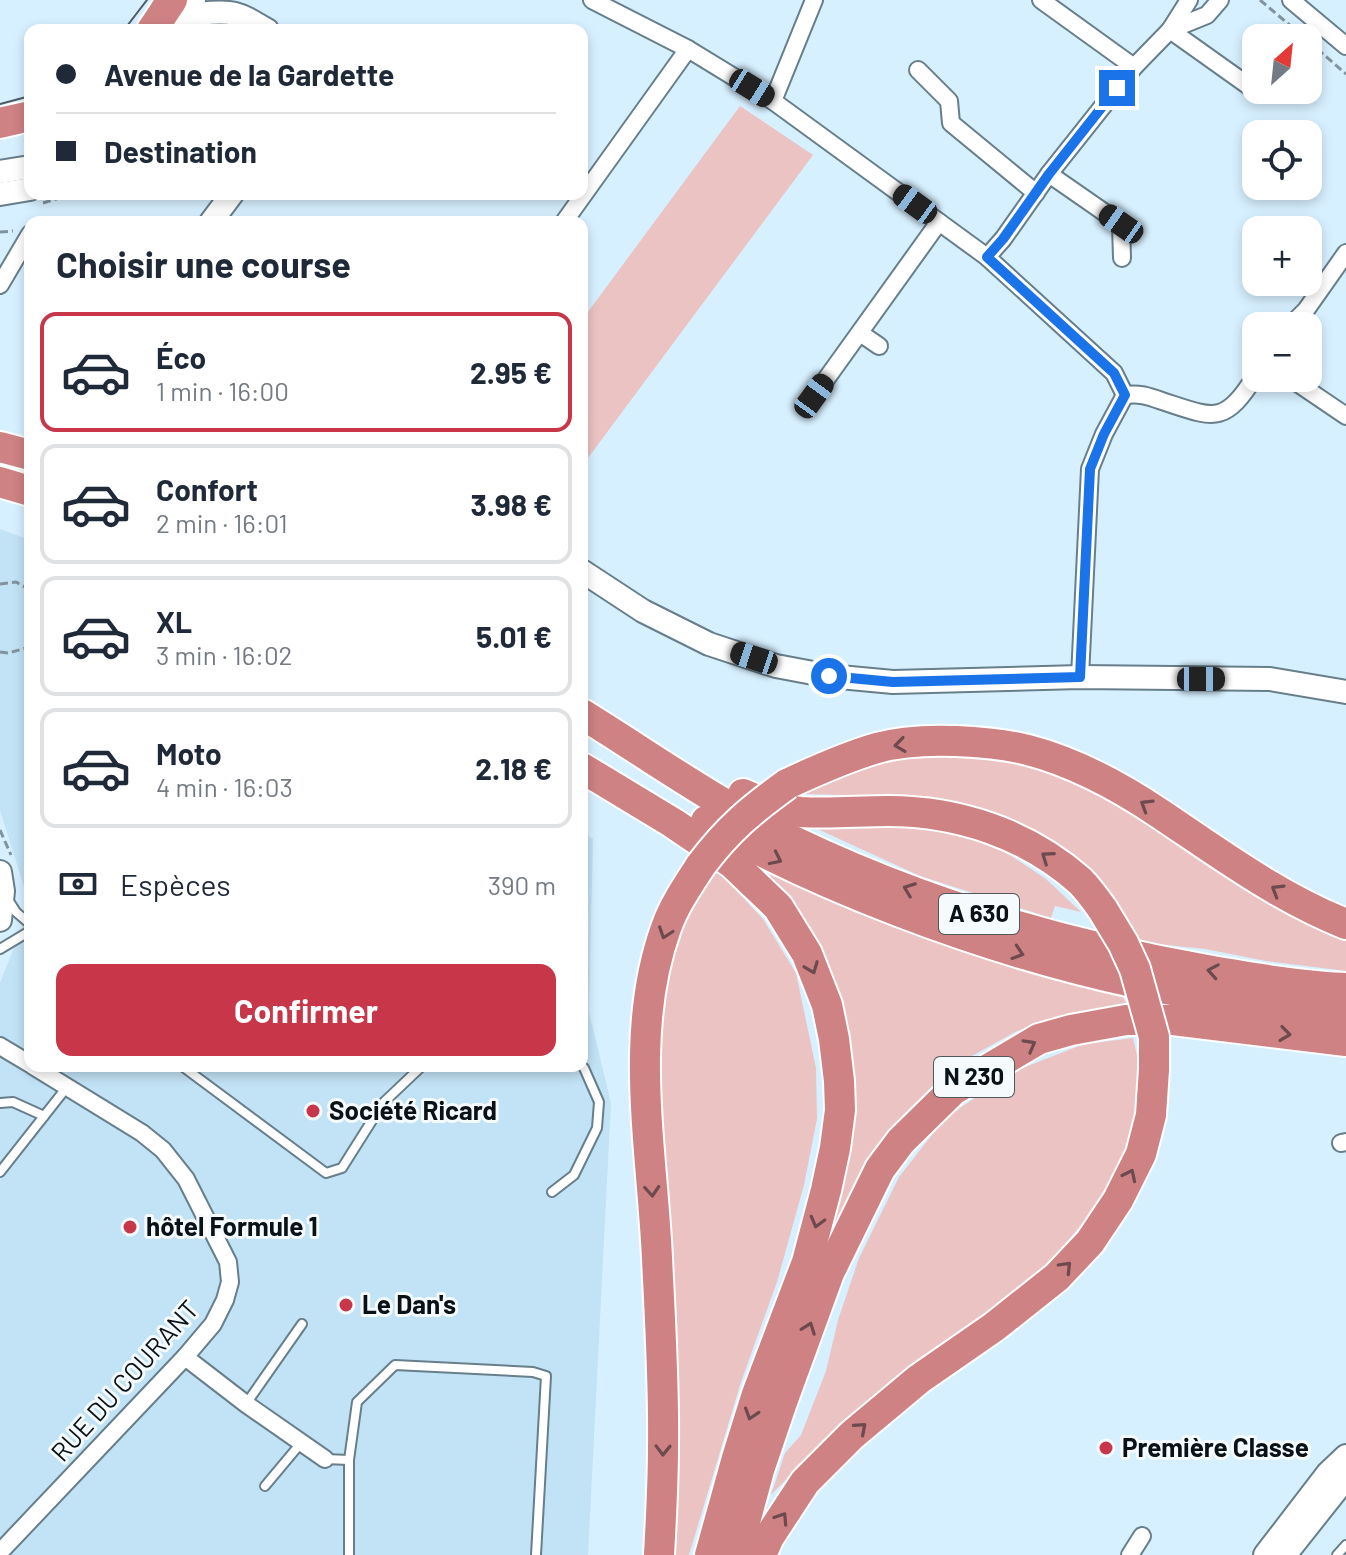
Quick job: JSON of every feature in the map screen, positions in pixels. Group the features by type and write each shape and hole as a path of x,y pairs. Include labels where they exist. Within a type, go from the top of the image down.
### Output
{"highway":[{"path":"156,24 172,0"},
{"path":"0,123 24,117"},
{"path":"0,447 24,453"},
{"path":"0,482 24,489"},
{"name":"A 630","path":"588,718 764,826 865,872 953,906 1103,950 1237,975 1346,988"},
{"path":"659,1555 663,1445 657,1257 645,1046 648,1002 657,958 681,895 720,840 752,809 787,784 836,761 881,747 933,740 980,742 1026,749 1097,777 1157,812 1284,895 1346,924"},
{"name":"A 630","path":"588,752 757,850 845,890 942,928 1029,956 1170,990 1235,1001 1346,1012"},
{"path":"643,752 755,799 791,810 940,814 1007,834 1041,852 1081,883 1103,910 1135,969 1154,1037 1151,1115 1141,1154 1118,1200 1090,1242 1057,1277 994,1327 919,1379 852,1435 805,1482 769,1537 761,1555"},
{"path":"588,772 732,863 778,907 807,954 827,1005 834,1039 840,1110 826,1190 807,1262 757,1394 710,1555"},
{"name":"N 230","path":"736,1555 777,1415 836,1259 880,1169 901,1141 953,1090 1039,1039 1126,1020 1173,1020 1346,1041"}],"main road":[{"path":"241,0 263,24"},
{"path":"198,11 239,13 258,24"},
{"path":"0,172 24,168"},
{"path":"0,194 24,190"},
{"path":"588,575 643,611 709,644 776,666 829,676 893,682 1080,677 1270,679 1346,692"},
{"path":"0,920 2,881"},
{"path":"1265,1555 1328,1473 1346,1456"},
{"path":"1285,1555 1346,1478"}],"street":[{"path":"592,0 688,49 773,101 987,257 1114,373 1125,395"},
{"path":"773,101 814,0"},
{"path":"1041,0 1134,67"},
{"path":"987,257 1134,67 1170,30 1189,0"},
{"path":"1170,30 1207,15 1220,0"},
{"path":"1291,0 1346,46"},
{"path":"1170,30 1242,81"},
{"path":"588,189 688,49"},
{"path":"918,70 949,101 951,123 1036,193"},
{"path":"1049,174 1121,224 1122,258"},
{"path":"814,396 939,222"},
{"path":"0,285 24,244"},
{"path":"1304,312 1346,253"},
{"path":"860,333 879,346"},
{"path":"1125,395 1138,393 1205,415 1225,412 1245,392"},
{"path":"1311,392 1346,416"},
{"path":"1080,677 1090,469 1125,395"},
{"name":"RUE DU COURANT","path":"0,1046 24,1061"},
{"name":"RUE DU COURANT","path":"0,1552 185,1357 213,1324 230,1282 228,1262 186,1179 163,1150 142,1133 42,1072"},
{"path":"185,1357 325,1459"},
{"path":"1130,1555 1142,1536"}],"lane":[{"path":"2,881 16,912 24,919"},
{"path":"0,949 24,935"},
{"path":"190,1072 326,1173 342,1168 383,1103 416,1072"},
{"path":"552,1192 574,1175 597,1128 599,1102 586,1072"},
{"path":"0,1172 67,1087"},
{"path":"0,1103 13,1102 44,1116"},
{"path":"246,1404 302,1324"},
{"path":"349,1555 349,1460 357,1402 395,1365 533,1372 546,1376 536,1555"},
{"path":"265,1486 301,1443"},
{"path":"325,1459 349,1460"}],"path":[{"path":"1260,0 1288,24"},
{"path":"1322,53 1346,74"},
{"path":"0,584 16,582 24,587"},
{"path":"0,652 24,649"}],"shaded area":[{"path":"740,106 813,155 588,458 588,312"},
{"path":"0,529 24,538 24,887 0,810"},
{"path":"911,755 978,757 1042,765 1093,787 1346,935 1346,971 1138,942 1025,828 973,807 926,797 802,794 859,766"},
{"path":"800,821 899,822 967,836 1007,853 1046,879 1081,912 1055,906 1051,918 920,876"},
{"path":"588,836 593,839 589,1012 611,1103 588,1555 0,1555 0,983 24,922 24,1072 588,1072"},
{"path":"716,869 763,919 796,973 816,1068 817,1119 804,1185 777,1282 741,1382 689,1555 668,1555 658,1024 668,963 688,914"},
{"path":"769,874 855,912 976,956 1072,977 1121,993 1126,1003 1017,1031 952,1067 903,1115 861,1172 824,1248 851,1117 851,1043 818,942"},
{"path":"1133,1038 1140,1069 1138,1111 1116,1175 1086,1219 1035,1280 971,1323 843,1421 771,1495 785,1453 801,1435 826,1371 838,1320 859,1258 899,1177 945,1118 1015,1071 1084,1044"}],"tram line":[{"path":"129,24 147,0"},
{"path":"0,104 24,98"}],"place":[{"name":"Société Ricard","path":"313,1111"},
{"name":"hôtel Formule 1","path":"130,1227"},
{"name":"Le Dan's","path":"346,1305"},
{"name":"Première Classe","path":"1106,1448"}],"route":[{"path":"829,676 893,682 1080,677 1090,469 1125,395 1114,373 987,257 1117,88"}]}
